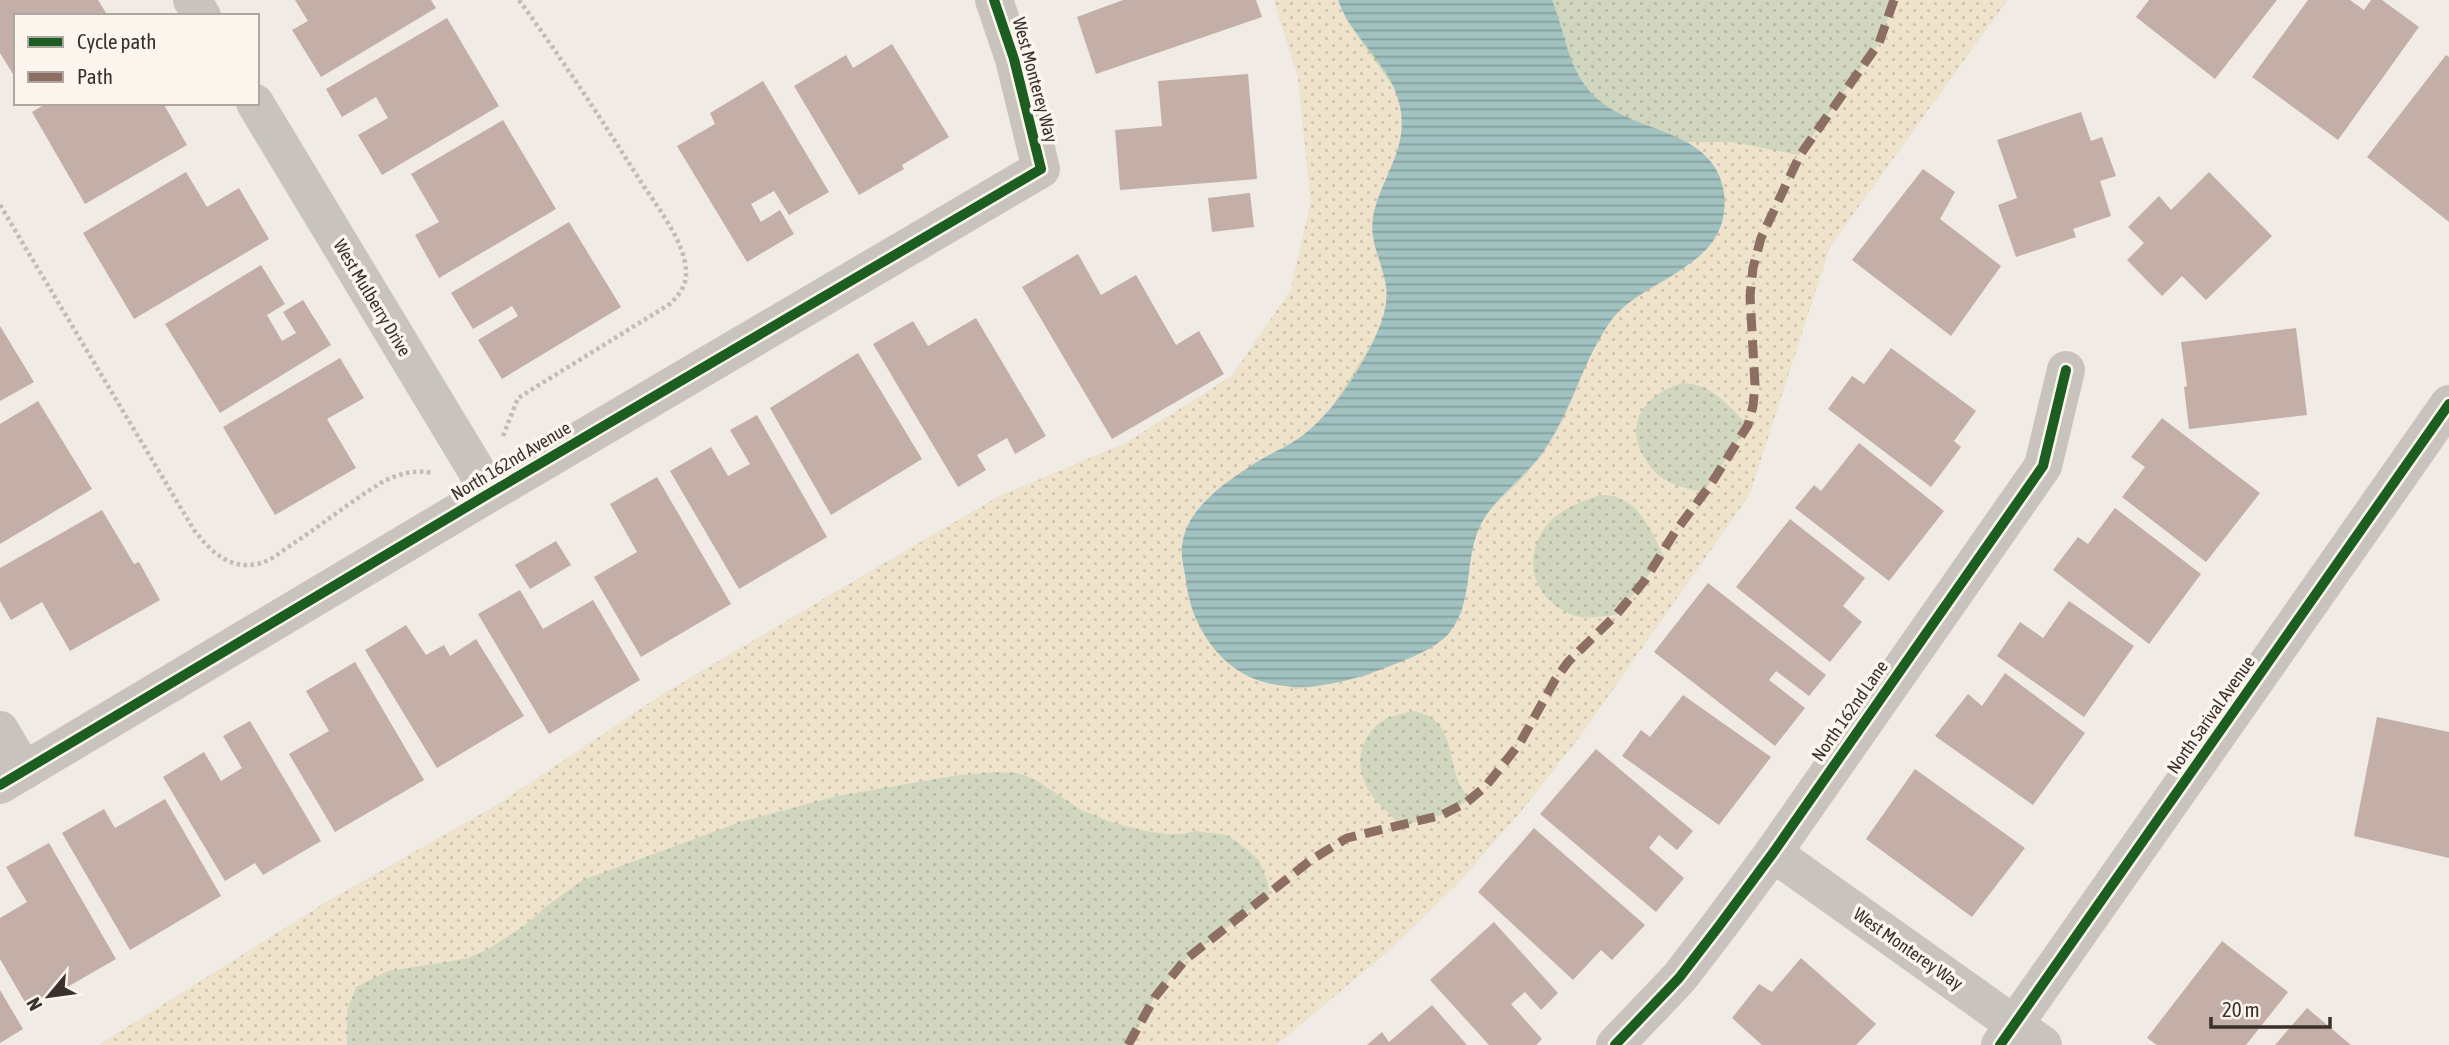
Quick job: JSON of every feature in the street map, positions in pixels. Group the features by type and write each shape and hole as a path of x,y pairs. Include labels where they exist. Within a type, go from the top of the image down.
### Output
{"street":[{"name":"West Monterey Way","path":"994,0 1014,59 1041,169"},
{"name":"West Mulberry Drive","path":"256,105 490,493"},
{"name":"North 162nd Avenue","path":"12,778 1041,169"},
{"name":"North 162nd Lane","path":"1615,1045 1679,978 1773,853 2043,466 2066,370"},
{"name":"North Sarival Avenue","path":"2019,1038 2449,404"},
{"path":"0,730 12,778"},
{"name":"West Monterey Way","path":"1773,853 2019,1038"}],"green space":[{"path":"1274,0 2007,0 1830,246 1749,495 1582,733 1525,806 1457,884 1388,951 1276,1045 99,1045 327,902 501,803 657,698 824,599 998,497 1126,443 1232,376 1291,290 1311,202 1298,76"}],"sand":[{"path":"1274,0 1338,0 1347,21 1394,88 1401,109 1402,136 1395,162 1380,194 1374,244 1385,280 1387,297 1384,318 1370,347 1331,408 1309,431 1221,487 1181,549 1188,595 1196,618 1221,656 1295,689 1369,675 1461,614 1470,555 1482,522 1530,470 1552,440 1602,334 1624,307 1683,267 1722,216 1725,202 1722,182 1711,163 1688,142 1731,142 1799,155 1879,43 1894,0 2007,0 1830,246 1749,495 1582,733 1525,806 1457,884 1388,951 1276,1045 1128,1045 1155,997 1185,960 1269,895 1268,883 1259,860 1225,835 1195,831 1167,834 1111,822 1081,810 1036,780 1018,773 995,772 959,775 837,796 743,821 583,880 524,926 490,948 468,958 388,971 356,987 347,1011 347,1045 99,1045 327,902 501,803 657,698 824,599 998,497 1126,443 1232,376 1291,290 1311,202 1298,76","holes":["1683,383 1703,387 1711,392 1748,425 1704,492 1688,489 1659,476 1644,457 1638,444 1636,432 1642,410 1659,393","1600,495 1623,500 1640,514 1663,554 1617,615 1573,615 1548,599 1535,576 1534,550 1539,537 1553,519 1579,503","1414,711 1436,721 1446,738 1458,781 1470,800 1442,815 1401,826 1374,798 1362,775 1360,765 1363,745 1374,728 1393,716"]}],"water":[{"path":"1338,0 1552,0 1572,60 1583,83 1607,107 1688,143 1705,155 1718,172 1724,194 1723,220 1714,240 1699,256 1622,308 1608,325 1545,449 1493,506 1480,526 1472,553 1463,607 1450,632 1417,655 1367,675 1310,686 1282,686 1257,680 1233,667 1213,647 1192,608 1182,546 1191,520 1218,489 1301,436 1327,412 1360,366 1373,342 1384,312 1386,288 1372,225 1376,203 1397,153 1402,126 1401,112 1391,82 1353,28"}],"building":[{"path":"0,0 98,0 107,14 14,14 14,76 0,53"},
{"path":"295,0 431,0 436,8 321,77 292,30 308,21"},
{"path":"1123,0 1256,0 1262,17 1096,74 1077,17"},
{"path":"2149,0 2277,0 2215,79 2136,17"},
{"path":"2308,0 2350,0 2364,10 2371,0 2382,0 2419,27 2338,140 2252,77"},
{"path":"447,18 499,106 382,175 358,135 388,118 376,97 342,117 326,89"},
{"path":"892,44 949,137 902,165 904,169 859,195 794,86 846,55 853,68"},
{"path":"2446,55 2449,57 2449,222 2367,157"},
{"path":"1248,74 1257,179 1120,190 1115,130 1162,126 1158,81"},
{"path":"763,81 829,192 789,215 774,191 751,204 761,222 780,210 794,234 747,262 677,146 715,124 710,113"},
{"path":"44,105 164,105 187,145 85,204 32,112"},
{"path":"2081,112 2091,141 2102,137 2116,176 2100,181 2111,216 2073,229 2076,237 2016,257 1998,205 2017,198 1997,140"},
{"path":"503,120 556,209 439,278 415,235 439,222 411,174"},
{"path":"1923,169 1955,192 1940,219 2001,266 1951,336 1852,260"},
{"path":"186,172 207,207 239,188 269,239 134,319 83,233"},
{"path":"2209,172 2272,236 2206,300 2182,276 2162,296 2127,260 2144,243 2128,227 2159,196 2171,210"},
{"path":"1250,193 1254,227 1212,232 1208,198"},
{"path":"569,222 621,307 502,379 478,340 518,316 512,306 473,329 451,293"},
{"path":"1078,254 1101,295 1136,275 1176,345 1199,331 1224,374 1112,439 1022,287"},
{"path":"261,265 285,304 267,315 282,341 296,333 283,312 303,300 331,345 220,413 165,324"},
{"path":"976,318 1046,436 1015,454 1007,438 977,455 986,470 958,487 873,344 913,321 928,346"},
{"path":"0,326 34,382 0,401"},
{"path":"2296,328 2307,415 2189,429 2181,342"},
{"path":"1891,348 1976,411 1954,441 1961,447 1931,487 1828,409 1852,376 1864,384"},
{"path":"858,353 922,459 831,515 770,408"},
{"path":"340,358 364,398 327,419 356,468 275,515 223,427"},
{"path":"38,401 92,489 0,544 0,424"},
{"path":"757,415 827,537 739,589 670,471 711,447 728,476 750,464 730,430"},
{"path":"2162,418 2260,493 2206,562 2122,497 2145,467 2131,457"},
{"path":"1859,443 1944,511 1889,581 1795,508 1814,485 1821,491"},
{"path":"657,477 731,604 641,657 594,577 637,552 610,504"},
{"path":"2115,508 2201,574 2149,644 2053,570 2078,537 2088,544"},
{"path":"102,510 134,564 139,562 160,600 70,651 42,602 11,620 0,601 0,568"},
{"path":"1790,519 1865,578 1843,606 1862,622 1830,662 1736,587"},
{"path":"556,541 571,565 530,589 515,565"},
{"path":"1708,583 1826,675 1809,696 1776,671 1769,680 1805,708 1775,746 1654,652"},
{"path":"520,590 543,629 593,600 640,680 549,734 478,614"},
{"path":"2069,601 2134,646 2084,717 1997,656 2020,622 2043,638"},
{"path":"406,625 426,655 444,645 450,656 476,639 524,716 437,768 365,650"},
{"path":"355,662 424,780 335,832 289,754 329,731 306,691"},
{"path":"2005,673 2085,733 2033,805 1935,736 1968,694 1982,706"},
{"path":"1683,695 1771,757 1719,825 1622,756 1641,730 1650,737"},
{"path":"2377,717 2449,732 2449,858 2354,836"},
{"path":"250,721 321,841 263,875 255,863 225,881 163,777 204,752 221,781 242,768 223,736"},
{"path":"1596,749 1693,831 1677,850 1659,835 1649,848 1684,878 1656,912 1540,814"},
{"path":"1915,769 2025,848 1972,917 1866,839"},
{"path":"165,799 221,896 130,950 62,833 104,809 115,828"},
{"path":"1534,828 1645,925 1612,960 1601,950 1573,980 1478,892"},
{"path":"49,843 116,959 29,1009 0,959 0,918 27,902 6,867"},
{"path":"1494,922 1558,993 1541,1010 1525,992 1511,1004 1542,1039 1536,1045 1489,1045 1430,980"},
{"path":"2222,941 2288,992 2246,1045 2157,1045 2147,1038"},
{"path":"1801,958 1876,1024 1856,1045 1762,1045 1732,1018 1759,984 1772,992"},
{"path":"0,990 23,1029 0,1043"},
{"path":"1432,1005 1467,1045 1367,1045 1382,1032 1389,1042"},
{"path":"2307,1008 2351,1045 2275,1045"}],"marked path":[{"path":"1128,1045 1155,997 1185,960 1311,860 1347,838 1442,815 1467,802 1486,786 1520,743 1568,662 1616,615 1645,580 1748,425 1755,385 1750,296 1753,268 1761,238 1800,155 1879,43 1894,0"}],"cycle path":[{"path":"0,785 1041,169 1014,59 994,0"},
{"path":"1615,1045 1679,978 1773,853 2043,466 2066,370"},
{"path":"2000,1045 2449,404"}]}
